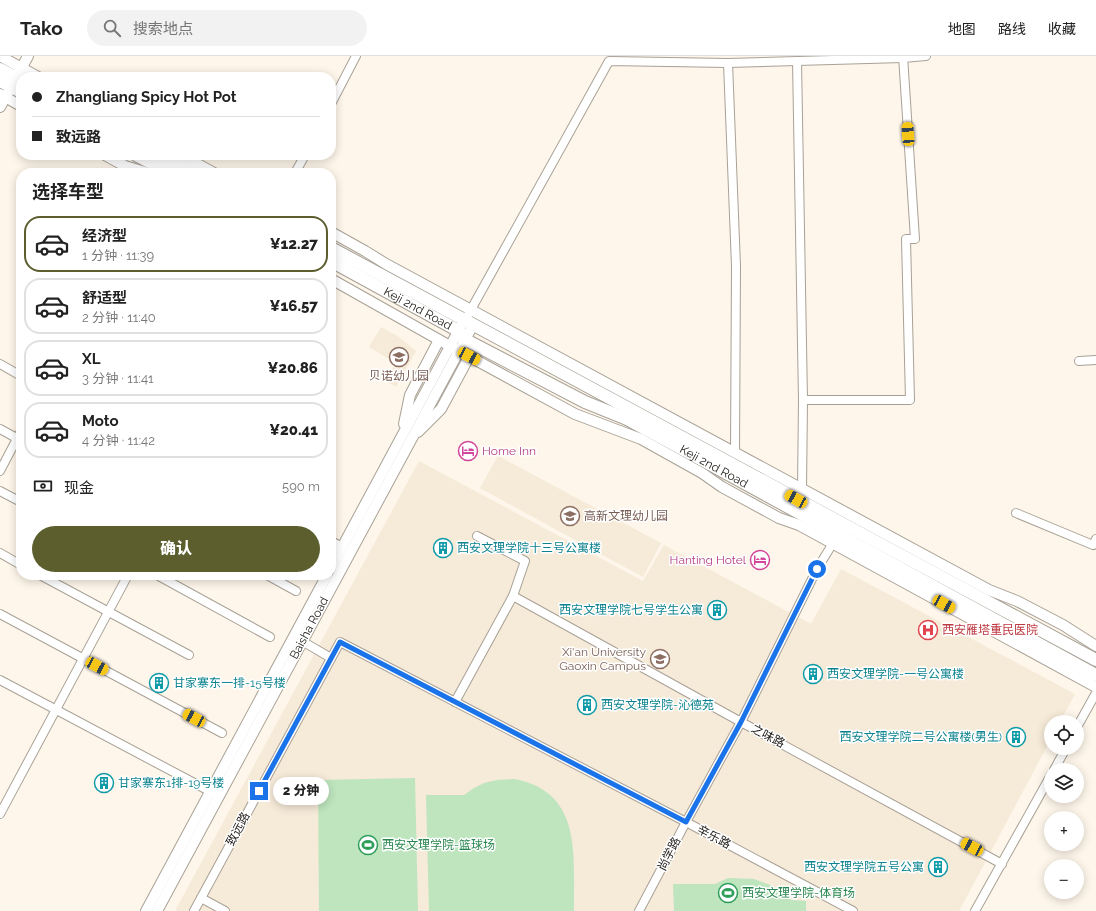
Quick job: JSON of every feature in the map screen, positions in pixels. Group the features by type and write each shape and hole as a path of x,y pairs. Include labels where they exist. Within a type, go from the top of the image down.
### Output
{"main road":[{"path":"0,69 14,85"},
{"path":"0,81 14,85"},
{"path":"145,160 161,168"},
{"path":"168,160 183,168"},
{"name":"Keji 2nd Road","path":"336,251 585,402 627,419 1096,675"},
{"name":"Keji 2nd Road","path":"336,263 1096,660"}],"street":[{"path":"0,56 14,85 0,107"},
{"path":"20,72 28,56"},
{"path":"336,94 356,56"},
{"path":"465,329 471,310 609,61 704,59 728,63 926,56"},
{"path":"803,400 910,400 906,239 915,240 903,57"},
{"path":"797,61 803,400 802,489"},
{"path":"728,63 736,266 735,452"},
{"path":"115,160 132,168"},
{"path":"190,160 205,168"},
{"path":"336,235 365,250 386,264 989,590 1017,601 1050,618 1096,646"},
{"path":"336,282 575,414 641,439 702,473 722,487 773,514 799,524 1096,687"},
{"name":"Baisha Road","path":"336,575 406,438 465,329"},
{"path":"406,438 410,395 439,340"},
{"path":"406,438 441,409 469,356"},
{"path":"1079,361 1096,360"},
{"path":"0,364 16,373"},
{"path":"0,429 16,435"},
{"name":"Baisha Road","path":"336,558 406,438"},
{"path":"0,471 16,444"},
{"path":"0,491 16,499"},
{"path":"1016,514 1093,545 1096,539"},
{"path":"455,702 513,596 524,562 477,536"},
{"name":"尚学路","path":"640,911 686,822 741,722 817,569 833,543"},
{"path":"336,544 342,547"},
{"path":"0,553 16,562"},
{"path":"49,580 189,655"},
{"path":"0,814 125,580"},
{"path":"166,580 270,637"},
{"path":"276,580 296,591"},
{"name":"Baisha Road","path":"157,911 215,794 325,580"},
{"name":"Baisha Road","path":"146,911 215,794 302,641 333,580"},
{"name":"之味路","path":"513,596 1002,864"},
{"path":"0,614 222,733"},
{"path":"302,641 331,658"},
{"name":"辛乐路","path":"340,642 686,822 853,911"},
{"name":"致远路","path":"194,911 340,642"},
{"path":"0,680 215,794"},
{"path":"1084,715 1096,693"},
{"path":"976,911 1044,788"},
{"path":"201,898 225,911"}],"shaded area":[{"name":"贝诺幼儿园","path":"381,327 399,337 416,351 396,387 386,381 396,363 369,347"},
{"name":"高新文理幼儿园","path":"498,456 661,543 643,577 480,488"},
{"name":"Xi'an University Gaoxin Campus","path":"419,461 643,581 664,545 811,624 841,569 1075,694 1064,715 1044,715 1044,752 959,911 175,911"}],"green space":[{"name":"西安文理学院-篮球场","path":"415,778 418,911 319,911 318,780"},
{"path":"514,779 537,786 553,798 563,812 570,830 573,849 574,911 429,911 426,795 464,795 484,783 497,780"},
{"name":"西安文理学院-体育场","path":"728,878 754,879 773,886 791,900 806,901 806,911 674,911 673,884 715,884"}],"place":[{"name":"贝诺幼儿园","path":"399,357"},
{"name":"Home Inn","path":"468,451"},
{"name":"高新文理幼儿园","path":"570,516"},
{"name":"西安文理学院十三号公寓楼","path":"443,548"},
{"name":"Hanting Hotel","path":"760,560"},
{"name":"西安文理学院七号学生公寓","path":"717,610"},
{"name":"西安雁塔重民医院","path":"928,630"},
{"name":"Xi'an University Gaoxin Campus","path":"660,659"},
{"name":"西安文理学院-一号公寓楼","path":"813,674"},
{"name":"甘家寨东一排-15号楼","path":"159,683"},
{"name":"西安文理学院-沁德苑","path":"587,705"},
{"name":"西安文理学院二号公寓楼(男生)","path":"1016,737"},
{"name":"甘家寨东1排-19号楼","path":"104,783"},
{"name":"西安文理学院-篮球场","path":"368,845"},
{"name":"西安文理学院五号公寓","path":"938,867"},
{"name":"西安文理学院-体育场","path":"728,893"}],"route":[{"path":"259,791 340,642 686,822 741,722 817,569"}]}
